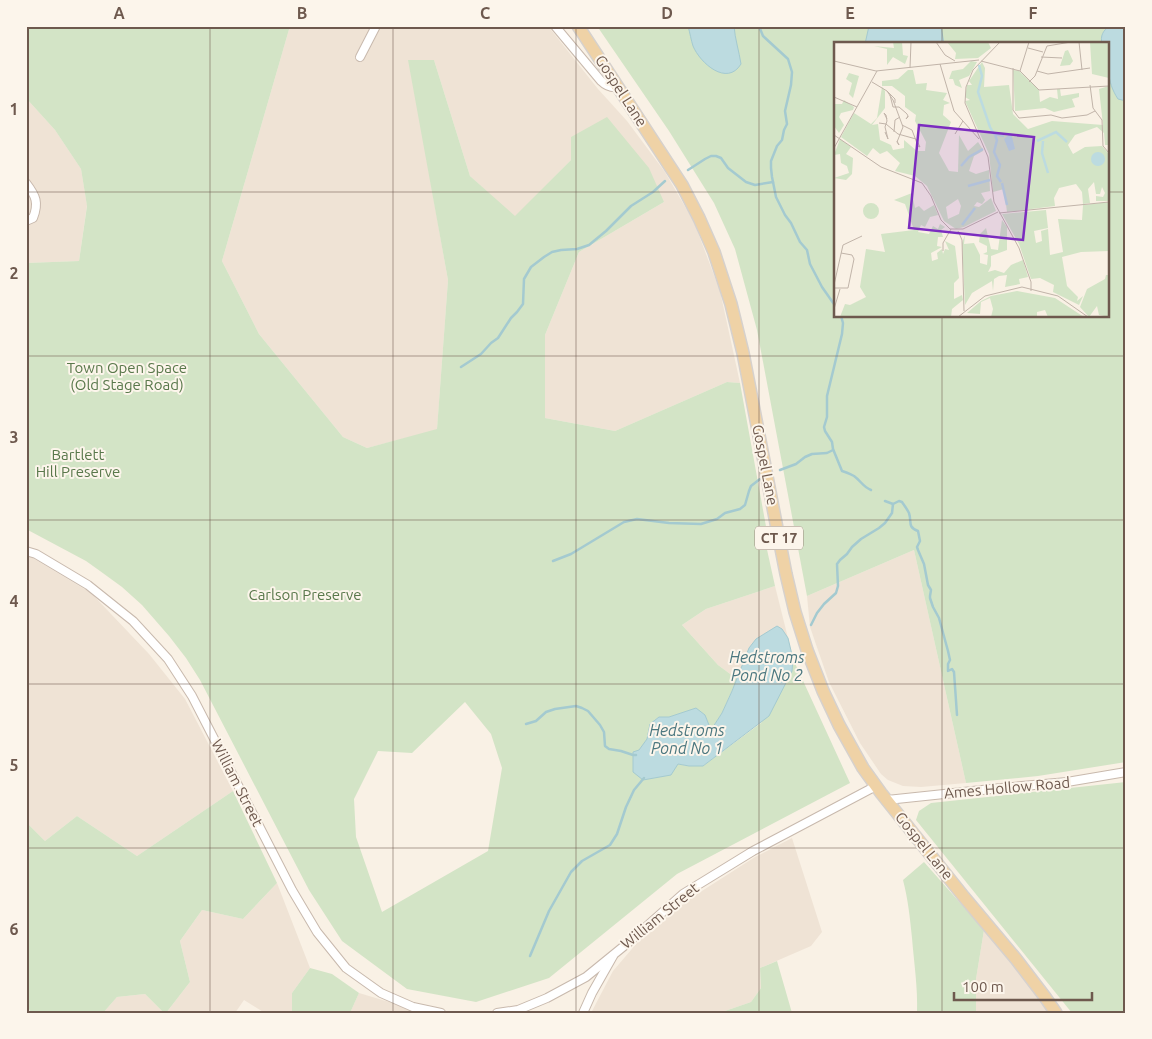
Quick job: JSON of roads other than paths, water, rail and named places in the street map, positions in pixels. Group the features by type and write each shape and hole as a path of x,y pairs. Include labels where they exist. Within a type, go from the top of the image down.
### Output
{"main road":[{"name":"Gospel Lane","path":"578,26 682,186 714,252 731,304 741,343 786,574 807,650 839,725 876,786 1016,959 1056,1013"}],"street":[{"path":"360,57 376,26"},
{"path":"555,26 601,81 613,88 618,87"},
{"path":"26,183 34,194 36,208 33,218 26,221"},
{"name":"William Street","path":"26,551 36,554 88,585 133,621 168,659 192,696 290,885 317,932 346,968 381,993 420,1011 441,1013"},
{"name":"Ames Hollow Road","path":"887,800 1067,782 1126,772"},
{"name":"William Street","path":"497,1013 518,1010 547,998 586,977 683,894 752,850 876,786"},
{"path":"583,1013 592,993 616,952"}],"water":[{"path":"688,26 734,26 741,64 735,71 729,73 714,70 696,53"},
{"path":"869,26 941,26 944,42 865,42"},
{"path":"1110,26 1126,26 1126,101 1118,99 1111,86 1110,42 1102,42 1101,38"},
{"path":"777,626 782,629 788,638 793,659 792,671 769,716 703,766 678,764 671,775 643,780 633,772 633,752 639,750 647,739 650,724 659,717 669,717 696,708 705,715 711,730 722,713 749,648 756,639"}],"waterway":[{"path":"759,26 763,36 788,59 792,72 785,111 787,124 782,140 777,146 771,161 776,197 800,242 807,250 810,264 822,287 834,304"},
{"path":"854,26 859,27"},
{"path":"688,170 705,159 716,156 721,158 728,168 746,182 755,185 773,182"},
{"path":"461,367 481,354 498,338 523,304 524,279 531,267 552,252 577,249 589,245 631,206 653,192 665,181"},
{"path":"842,318 842,334 827,396 827,417 824,427 832,442 842,471 854,476 871,490"},
{"path":"780,470 796,464 812,454 827,453 833,450"},
{"path":"553,561 571,554 624,522 637,519 701,524 717,519 725,513 740,509 745,505 751,486 760,479"},
{"path":"885,501 893,504 899,501 902,502 909,513 912,528 918,531 920,541 917,547 931,590 930,598 939,618 948,651 950,660 948,671 952,669 954,672 957,715"},
{"path":"811,625 824,604 836,593 838,586 837,564 861,539 885,523 892,513 893,504"},
{"path":"526,724 536,721 546,712 576,706 588,711 600,725 604,732 605,746 609,749 636,755"},
{"path":"530,956 549,911 571,872 582,861 610,845 617,834 634,790 644,778"}],"park label":[{"name":"Town Open Space (Old Stage Road)","path":"127,376"},
{"name":"Bartlett Hill Preserve","path":"78,464"},
{"name":"Carlson Preserve","path":"305,595"}],"water label":[{"name":"Hedstroms Pond No 2","path":"767,666"},
{"name":"Hedstroms Pond No 1","path":"687,739"}]}
